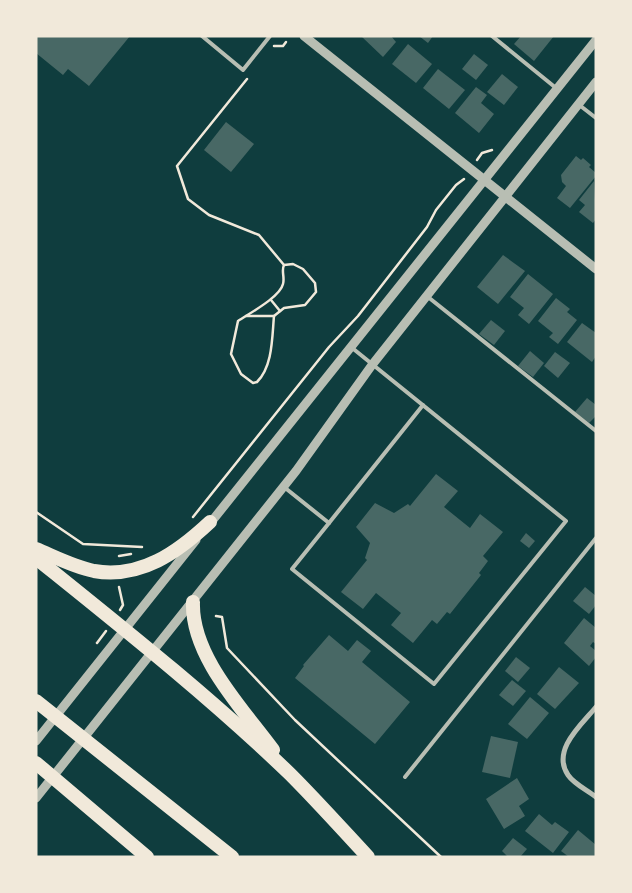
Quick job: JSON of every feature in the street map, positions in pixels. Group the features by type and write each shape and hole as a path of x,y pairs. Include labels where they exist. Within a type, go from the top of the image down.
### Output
{"highway":[{"path":"36,549 93,571 117,572 139,568 172,554 210,522"},
{"path":"36,558 153,653 291,775 368,857"},
{"path":"193,602 195,630 220,678 291,775"},
{"path":"36,701 232,857"},
{"path":"36,763 147,857"}],"street":[{"path":"310,38 596,269"},
{"path":"36,741 483,179 596,40"},
{"path":"36,798 284,487 372,365 596,82"},
{"path":"596,706 567,743 562,759 563,766 572,780 596,797"}],"lane":[{"path":"202,36 243,70 270,36"},
{"path":"492,36 557,88"},
{"path":"578,104 596,118"},
{"path":"426,295 596,431"},
{"path":"350,347 423,405 566,521 434,684 292,568 423,405"},
{"path":"284,487 329,523"},
{"path":"405,777 596,538"}],"path":[{"path":"273,46 283,46 286,42"},
{"path":"250,75 177,166 188,200 209,215 260,235 284,265"},
{"path":"188,522 329,347 358,316 427,227 436,210 456,185 460,183"},
{"path":"245,316 274,316 293,305 305,305 316,292 315,283 303,269 293,264 284,265"},
{"path":"274,316 271,350 264,373 257,382 253,383 241,374 231,354 238,321 251,310 271,300 283,284 282,269 284,265"},
{"path":"271,300 280,311"},
{"path":"36,512 83,544 142,547"},
{"path":"117,572 117,556 147,549"},
{"path":"216,616 222,617 227,648 262,686 295,720 440,857"}],"building":[{"path":"36,36 130,36 89,86 68,69 63,75 36,53"},
{"path":"361,36 391,36 396,42 383,57"},
{"path":"419,36 433,36 428,43"},
{"path":"521,36 554,36 534,61 514,44"},
{"path":"408,44 432,64 416,83 392,64"},
{"path":"474,54 488,65 476,80 462,69"},
{"path":"438,69 465,90 449,109 423,88"},
{"path":"502,74 518,87 504,105 487,92"},
{"path":"476,87 487,95 481,103 494,114 479,133 455,113"},
{"path":"226,122 254,144 231,172 204,150"},
{"path":"576,156 581,160 583,158 591,165 589,167 596,173 596,176 570,208 557,198 566,186 562,182 561,175"},
{"path":"594,181 596,219 593,223 579,212 585,205 579,200"},
{"path":"503,255 525,271 498,304 477,287"},
{"path":"528,274 553,294 529,324 518,315 524,308 510,297"},
{"path":"556,298 570,309 567,312 577,320 558,344 549,337 553,333 538,321"},
{"path":"491,320 505,331 494,345 479,334"},
{"path":"582,323 596,333 596,356 592,362 567,342"},
{"path":"530,351 544,363 533,377 518,366"},
{"path":"555,352 570,363 558,378 544,366"},
{"path":"587,398 596,405 596,416 589,423 575,412"},
{"path":"436,474 458,491 444,507 470,528 480,514 503,532 483,556 488,561 479,573 481,575 450,614 447,612 437,624 432,620 413,643 391,625 401,613 376,593 363,609 341,592 367,560 365,558 370,543 356,527 375,503 394,513 408,504 410,506"},
{"path":"526,533 535,541 529,548 520,541"},
{"path":"585,587 596,596 596,605 589,614 573,601"},
{"path":"584,618 596,628 596,644 593,642 590,646 596,651 596,657 589,666 564,643"},
{"path":"329,635 348,651 357,640 371,651 362,662 410,702 375,744 295,678 303,665"},
{"path":"516,657 530,668 518,682 505,671"},
{"path":"559,667 579,683 555,709 537,694"},
{"path":"512,680 526,691 513,706 499,695"},
{"path":"530,697 549,713 527,739 508,724"},
{"path":"491,736 518,742 510,778 482,772"},
{"path":"517,778 529,799 519,806 525,816 504,829 486,799"},
{"path":"539,814 552,825 555,822 569,832 553,853 525,831"},
{"path":"578,830 596,845 596,857 569,857 561,851"},
{"path":"513,838 527,849 520,857 508,857 502,851"}]}
